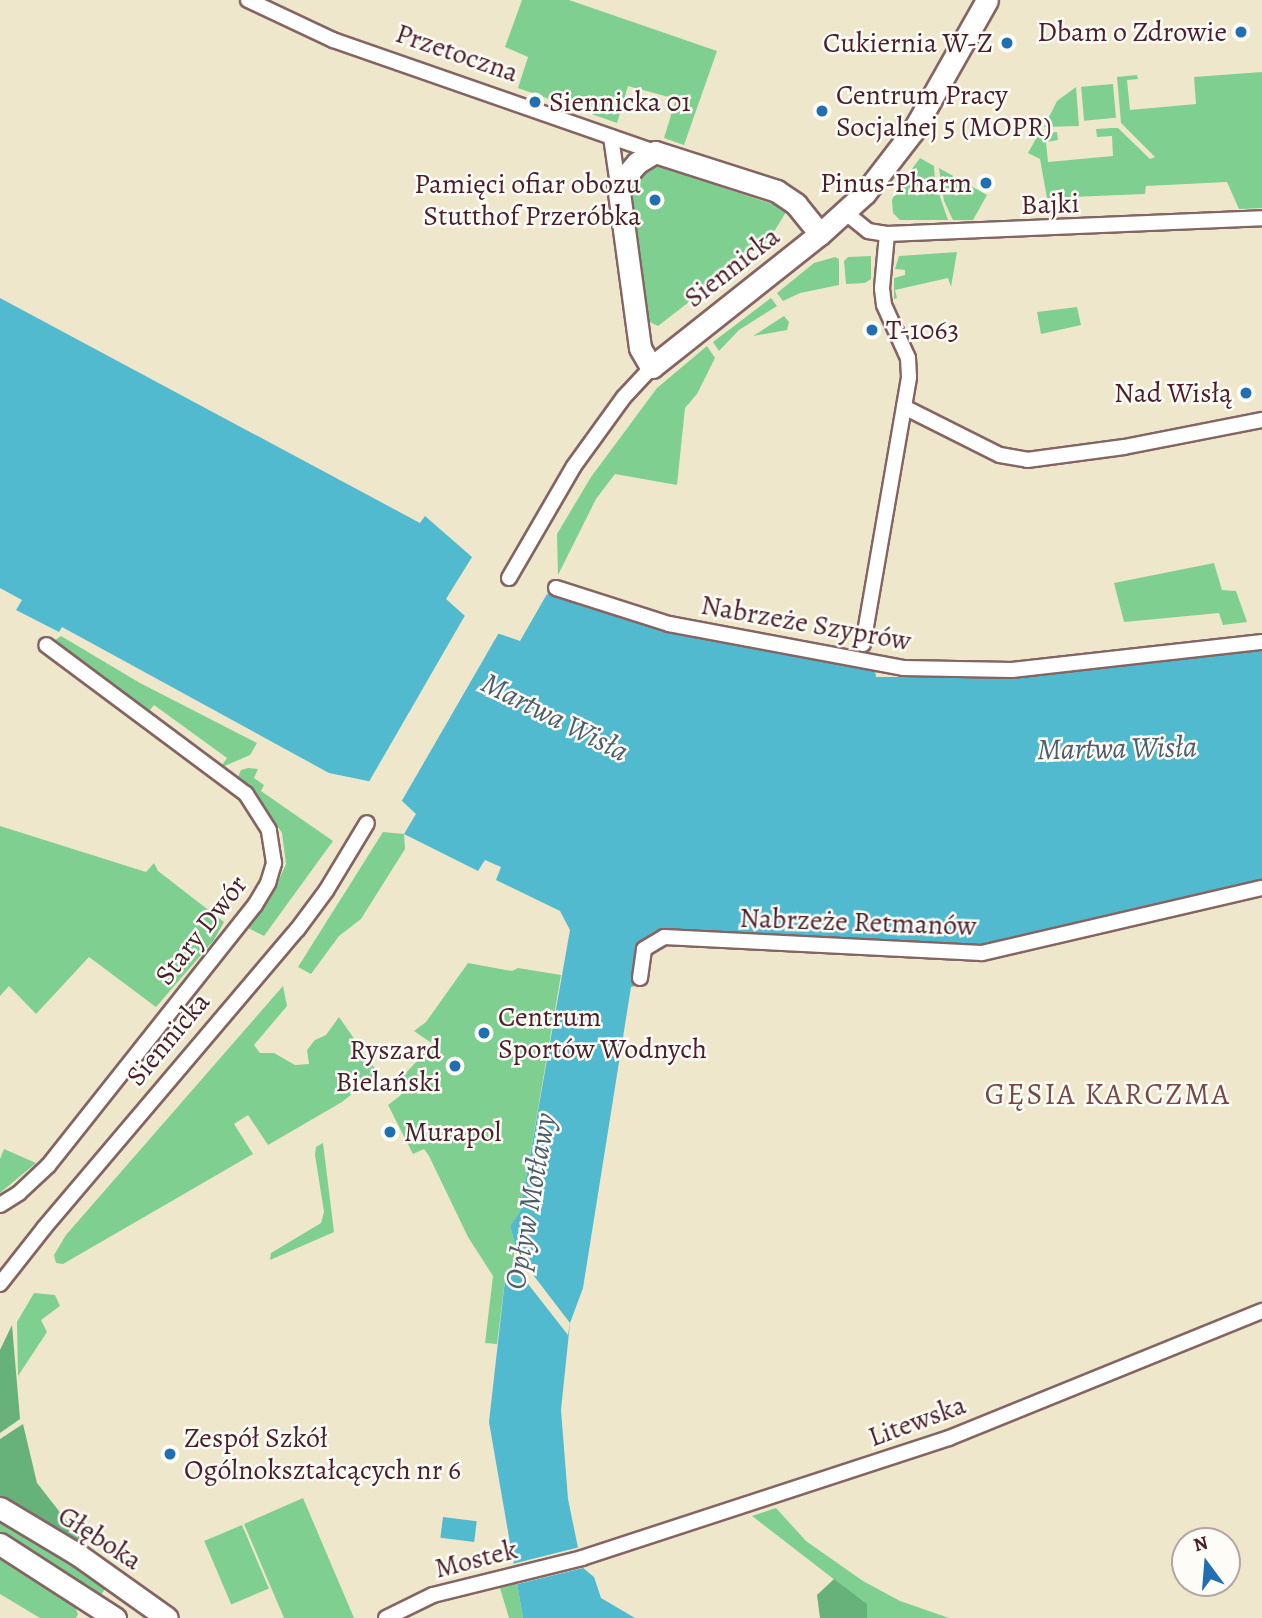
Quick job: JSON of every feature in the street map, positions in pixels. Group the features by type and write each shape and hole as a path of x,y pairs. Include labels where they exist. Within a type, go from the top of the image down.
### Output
{"street":[{"name":"Przetoczna","path":"248,0 333,40 655,152 777,191 796,204 820,234"},
{"name":"Siennicka","path":"509,578 574,466 624,397 652,367 846,213 877,180 913,131 987,0"},
{"path":"611,137 640,348 652,367"},
{"path":"618,185 630,170 655,152"},
{"name":"Bajki","path":"846,213 868,231 887,234 1262,222"},
{"path":"863,643 910,366 887,313 882,288 887,234"},
{"path":"904,407 1000,455 1027,460 1124,447 1262,420"},
{"name":"Nabrzeże Szyprów","path":"556,588 669,624 902,668 1013,670 1262,642"},
{"name":"Stary Dwór","path":"0,1205 19,1193 48,1166 255,905 268,883 274,863 269,830 246,794 46,645"},
{"name":"Siennicka","path":"0,1284 44,1228 280,950 326,891 367,823"},
{"name":"Nabrzeże Retmanów","path":"640,978 645,948 664,937 982,953 1262,888"},
{"name":"Litewska","path":"582,1558 949,1437 1262,1311"},
{"name":"Głęboka","path":"0,1508 124,1586 167,1618"},
{"name":"Głęboka","path":"0,1544 100,1613"},
{"name":"Mostek","path":"386,1618 433,1595 582,1558"},
{"path":"100,1613 124,1586"}],"green space":[{"path":"522,0 569,0 717,51 684,145 664,138 676,99 628,86 617,123 518,88 528,57 505,47"},
{"path":"1262,72 1262,208 1239,209 1227,182 1146,186 1145,194 1047,198 1040,159 1028,153 1038,135 1057,132 1058,140 1046,142 1048,162 1113,156 1112,136 1097,137 1096,129 1111,128 1118,128 1150,159 1155,157 1121,123 1117,77 1137,75 1138,79 1127,80 1130,110 1196,104 1194,77"},
{"path":"1113,84 1116,118 1084,121 1081,87"},
{"path":"1076,87 1079,126 1044,127 1057,101"},
{"path":"920,158 934,166 935,182 948,220 900,220 893,213 892,200 896,191"},
{"path":"653,164 781,207 786,212 769,240 658,326 646,320 626,192 641,166"},
{"path":"939,168 987,195 973,220 953,220 944,201"},
{"path":"957,252 951,287 948,278 895,290 897,298 894,299 894,278 905,275 905,270 895,269 899,256"},
{"path":"871,256 871,279 865,283 846,284 844,261 848,257"},
{"path":"835,257 839,259 839,285 800,293 783,301 777,293 814,263"},
{"path":"771,298 777,306 739,330 719,351 713,342"},
{"path":"1077,307 1081,325 1041,334 1037,312"},
{"path":"784,316 789,322 787,330 753,336"},
{"path":"707,346 715,358 697,394 685,408 677,485 615,474 596,499 558,575 557,534 591,477 657,388"},
{"path":"1214,563 1222,590 1236,591 1247,622 1223,625 1219,613 1124,622 1114,583"},
{"path":"61,636 140,683 257,743 250,755 220,768 227,758 154,705 147,714 54,641"},
{"path":"258,769 254,778 264,785 261,791 333,841 264,936 248,928 272,895 286,864 282,833 262,802 238,777 241,770"},
{"path":"0,826 146,872 154,863 158,871 224,922 214,940 156,1007 89,957 36,1014 9,986 0,996"},
{"path":"383,832 404,834 405,849 361,919 339,936 311,974 298,967"},
{"path":"468,963 512,971 518,968 561,975 520,1213 510,1226 516,1248 514,1266 506,1272 497,1344 485,1343 493,1276 468,1237 429,1156 424,1149 413,1154 388,1105 401,1095 398,1090 406,1082 402,1077 433,1044 414,1031 426,1022"},
{"path":"283,986 287,1006 254,1045 260,1053 274,1053 295,1065 309,1064 307,1050 315,1040 326,1035 339,1017 378,1073 342,1102 268,1145 248,1115 234,1124 253,1154 63,1264 56,1263 54,1255 66,1235"},
{"path":"323,1143 334,1232 270,1260 271,1253 321,1223 324,1212 315,1155 316,1147"},
{"path":"4,1149 36,1163 0,1193 0,1159"},
{"path":"34,1293 55,1295 60,1306 41,1320 47,1332 18,1376 17,1322"},
{"path":"12,1325 20,1419 0,1433 0,1350"},
{"path":"23,1424 37,1483 88,1548 0,1496 0,1439"},
{"path":"303,1498 354,1618 284,1618 244,1524"},
{"path":"776,1508 806,1541 863,1581 900,1601 949,1618 867,1618 866,1604 752,1516"},
{"path":"0,1515 109,1583 99,1598 0,1534"},
{"path":"242,1525 269,1589 231,1605 204,1541"},
{"path":"0,1559 69,1602 75,1607 78,1614 76,1618 40,1618 0,1594"},
{"path":"834,1579 867,1604 867,1618 820,1618 817,1595"},
{"path":"517,1583 523,1618 509,1618 500,1588"}],"water":[{"path":"0,298 420,523 425,516 472,557 446,599 465,616 494,632 520,641 547,594 667,631 875,669 876,677 1012,677 1262,650 1262,885 981,952 663,935 641,948 638,985 631,987 583,1288 570,1323 561,1410 568,1499 582,1567 594,1577 601,1598 635,1618 523,1618 489,1422 506,1271 514,1266 516,1248 510,1226 520,1212 570,930 560,911 496,880 501,867 485,860 478,871 404,834 416,814 401,800 368,781 329,773 62,627 59,632 16,610 22,600 0,588"},
{"path":"443,1517 477,1521 474,1542 440,1538"}],"pier":[{"path":"467,612 500,631 400,803 368,784"},
{"path":"514,1250 570,1323 568,1335 514,1266"},
{"path":"580,1547 585,1567 517,1584 512,1564"}],"place":[{"name":"Dbam o Zdrowie","path":"1241,32"},
{"name":"Cukiernia W-Z","path":"1007,43"},
{"name":"Siennicka 01","path":"535,102"},
{"name":"Centrum Pracy Socjalnej 5 (MOPR)","path":"822,111"},
{"name":"Pinus-Pharm","path":"986,183"},
{"name":"Pamięci ofiar obozu Stutthof Przeróbka","path":"655,200"},
{"name":"T-1063","path":"872,330"},
{"name":"Nad Wisłą","path":"1246,393"},
{"name":"Centrum Sportów Wodnych","path":"484,1033"},
{"name":"Ryszard Bielański","path":"455,1066"},
{"name":"Murapol","path":"390,1132"},
{"name":"Zespół Szkół Ogólnokształcących nr 6","path":"170,1454"}],"district":[{"name":"GĘSIA KARCZMA","path":"1108,1094"}],"water label":[{"name":"Martwa Wisła","path":"555,717"},
{"name":"Martwa Wisła","path":"1117,748"},
{"name":"Opływ Motławy","path":"530,1201"}]}
